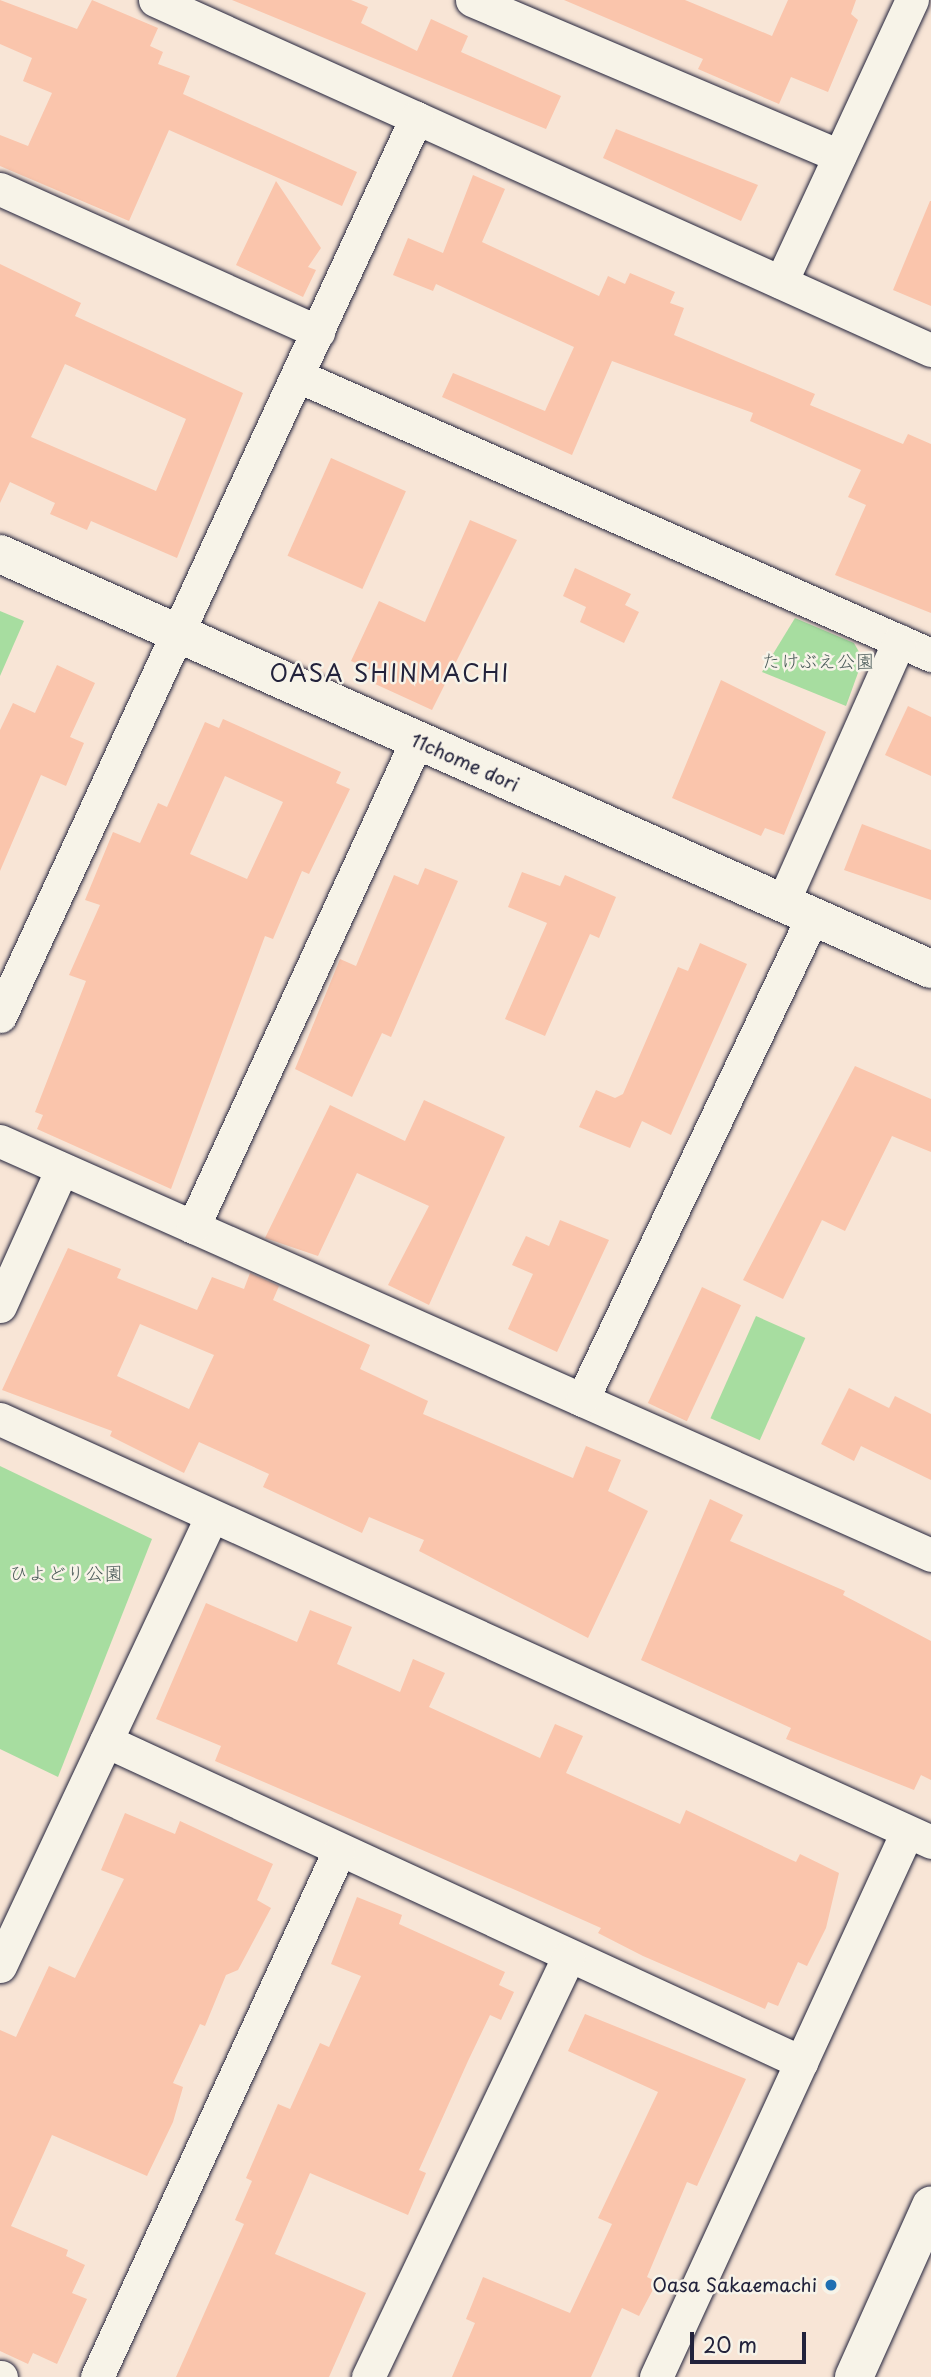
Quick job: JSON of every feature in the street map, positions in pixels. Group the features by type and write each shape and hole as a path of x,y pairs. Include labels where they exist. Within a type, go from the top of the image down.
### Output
{"street":[{"path":"155,0 215,12 416,118 931,350"},
{"path":"472,0 839,156"},
{"path":"781,282 912,0"},
{"path":"0,1016 175,633 298,376 416,118"},
{"path":"0,189 318,332"},
{"path":"298,376 931,655"},
{"name":"11chome dori","path":"0,554 931,969"},
{"path":"582,1400 798,910 898,641"},
{"path":"193,1227 417,740"},
{"path":"0,1141 931,1555"},
{"path":"0,1306 62,1169"},
{"path":"0,1419 919,1837 801,2062 656,2377"},
{"path":"0,1966 212,1516"},
{"path":"106,1741 338,1853 801,2062"},
{"path":"97,2377 338,1853"},
{"path":"368,2377 568,1957"},
{"path":"854,2377 921,2257 931,2206"}],"green space":[{"path":"0,611 24,621 0,676"},
{"name":"たけぶえ公園","path":"795,618 854,643 863,659 846,706 762,672"},
{"path":"756,1316 805,1338 760,1440 710,1418"},
{"name":"ひよどり公園","path":"0,1466 152,1539 58,1777 0,1749"}],"building":[{"path":"0,0 77,29 92,0 158,28 150,46 163,52 158,64 190,76 183,94 357,172 342,206 169,130 129,221 0,166 0,135 28,146 52,93 23,81 32,58 0,44"},
{"path":"232,0 351,0 368,7 361,23 417,51 431,19 468,36 461,52 561,96 546,129"},
{"path":"564,0 685,0 772,36 788,0 856,0 851,14 858,20 828,92 791,77 779,104 698,69 703,59"},
{"path":"616,129 758,185 741,221 603,158"},
{"path":"473,175 505,189 482,242 599,296 608,276 625,284 630,273 675,292 670,303 684,308 674,335 815,394 810,405 903,444 908,434 931,444 931,613 835,575 866,505 848,497 861,470 750,421 753,413 612,361 572,455 442,397 453,373 545,411 574,347 436,284 433,291 393,275 408,238 443,253"},
{"path":"276,181 321,248 308,267 316,270 303,297 236,265"},
{"path":"931,201 931,306 893,290"},
{"path":"0,264 81,303 75,316 243,393 177,558 91,521 87,530 50,514 55,503 10,482 0,503","holes":["65,364 186,419 156,491 31,437"]},
{"path":"331,458 406,491 362,589 287,556"},
{"path":"470,520 517,540 432,710 373,683 378,673 351,661 379,601 425,622"},
{"path":"575,568 631,594 625,605 639,612 624,643 580,622 586,607 563,596"},
{"path":"57,665 95,683 70,737 84,743 66,786 41,775 0,871 0,730 13,703 35,713"},
{"path":"721,680 826,732 784,835 765,828 761,836 672,798"},
{"path":"908,706 931,717 931,776 885,755"},
{"path":"223,719 341,772 336,783 350,789 309,874 302,871 273,939 265,936 171,1189 37,1129 43,1115 35,1112 86,981 69,975 100,905 85,900 113,832 140,843 158,803 167,807 205,722 219,728","holes":["225,776 283,802 247,879 190,854"]},
{"path":"862,824 931,850 931,900 844,870"},
{"path":"425,868 458,881 391,1037 382,1033 352,1097 295,1069 340,959 356,966 394,875 418,885"},
{"path":"522,872 560,886 565,875 616,897 599,938 590,934 545,1036 505,1019 547,923 508,907"},
{"path":"700,943 747,964 671,1135 642,1121 630,1148 579,1127 596,1090 615,1098 623,1094 678,967 688,971"},
{"path":"855,1066 931,1099 931,1152 892,1136 845,1231 822,1220 783,1299 743,1280"},
{"path":"424,1100 505,1137 429,1305 388,1285 429,1206 357,1173 318,1256 265,1238 330,1105 405,1141"},
{"path":"560,1220 609,1240 557,1352 508,1329 533,1274 512,1265 526,1236 549,1246"},
{"path":"68,1248 121,1269 117,1278 197,1310 212,1277 244,1289 250,1273 279,1286 273,1300 370,1345 360,1369 428,1401 423,1414 573,1478 586,1446 621,1460 608,1491 648,1511 588,1638 419,1551 424,1540 369,1517 362,1533 263,1487 269,1474 199,1442 184,1473 110,1436 112,1431 2,1390","holes":["140,1324 214,1355 189,1409 117,1376"]},
{"path":"702,1287 741,1305 687,1421 648,1403"},
{"path":"849,1388 889,1408 895,1396 931,1414 931,1480 861,1446 854,1461 821,1444"},
{"path":"710,1499 743,1515 730,1541 845,1591 843,1595 931,1641 931,1780 921,1775 914,1790 786,1739 791,1728 641,1660"},
{"path":"206,1603 297,1642 310,1610 352,1627 337,1664 400,1692 413,1659 445,1673 429,1707 540,1758 555,1724 583,1736 566,1773 680,1824 686,1810 796,1862 800,1854 839,1873 826,1928 807,1966 798,1962 778,2006 768,2002 765,2009 643,1956 598,1933 601,1928 215,1761 221,1746 156,1719"},
{"path":"125,1813 175,1834 180,1821 273,1864 257,1900 271,1908 238,1970 226,1975 205,2026 200,2024 173,2083 183,2087 173,2122 147,2176 52,2135 11,2226 68,2250 66,2256 85,2265 72,2293 87,2299 57,2364 33,2353 28,2364 0,2351 0,2030 16,2037 49,1966 75,1978 124,1879 101,1870"},
{"path":"357,1897 402,1915 399,1924 505,1972 499,1985 514,1992 501,2020 490,2015 468,2061 419,2170 426,2173 408,2215 310,2173 275,2254 366,2293 329,2377 176,2377 244,2224 235,2220 252,2181 246,2178 278,2104 290,2109 320,2043 329,2047 361,1976 331,1964"},
{"path":"585,2014 746,2079 697,2186 687,2182 647,2277 657,2282 639,2316 622,2308 591,2377 452,2377 475,2323 466,2319 483,2277 570,2313 612,2224 598,2218 658,2092 568,2051"}],"place":[{"name":"Oasa Sakaemachi","path":"831,2285"}],"district":[{"name":"OASA SHINMACHI","path":"390,673"}]}
